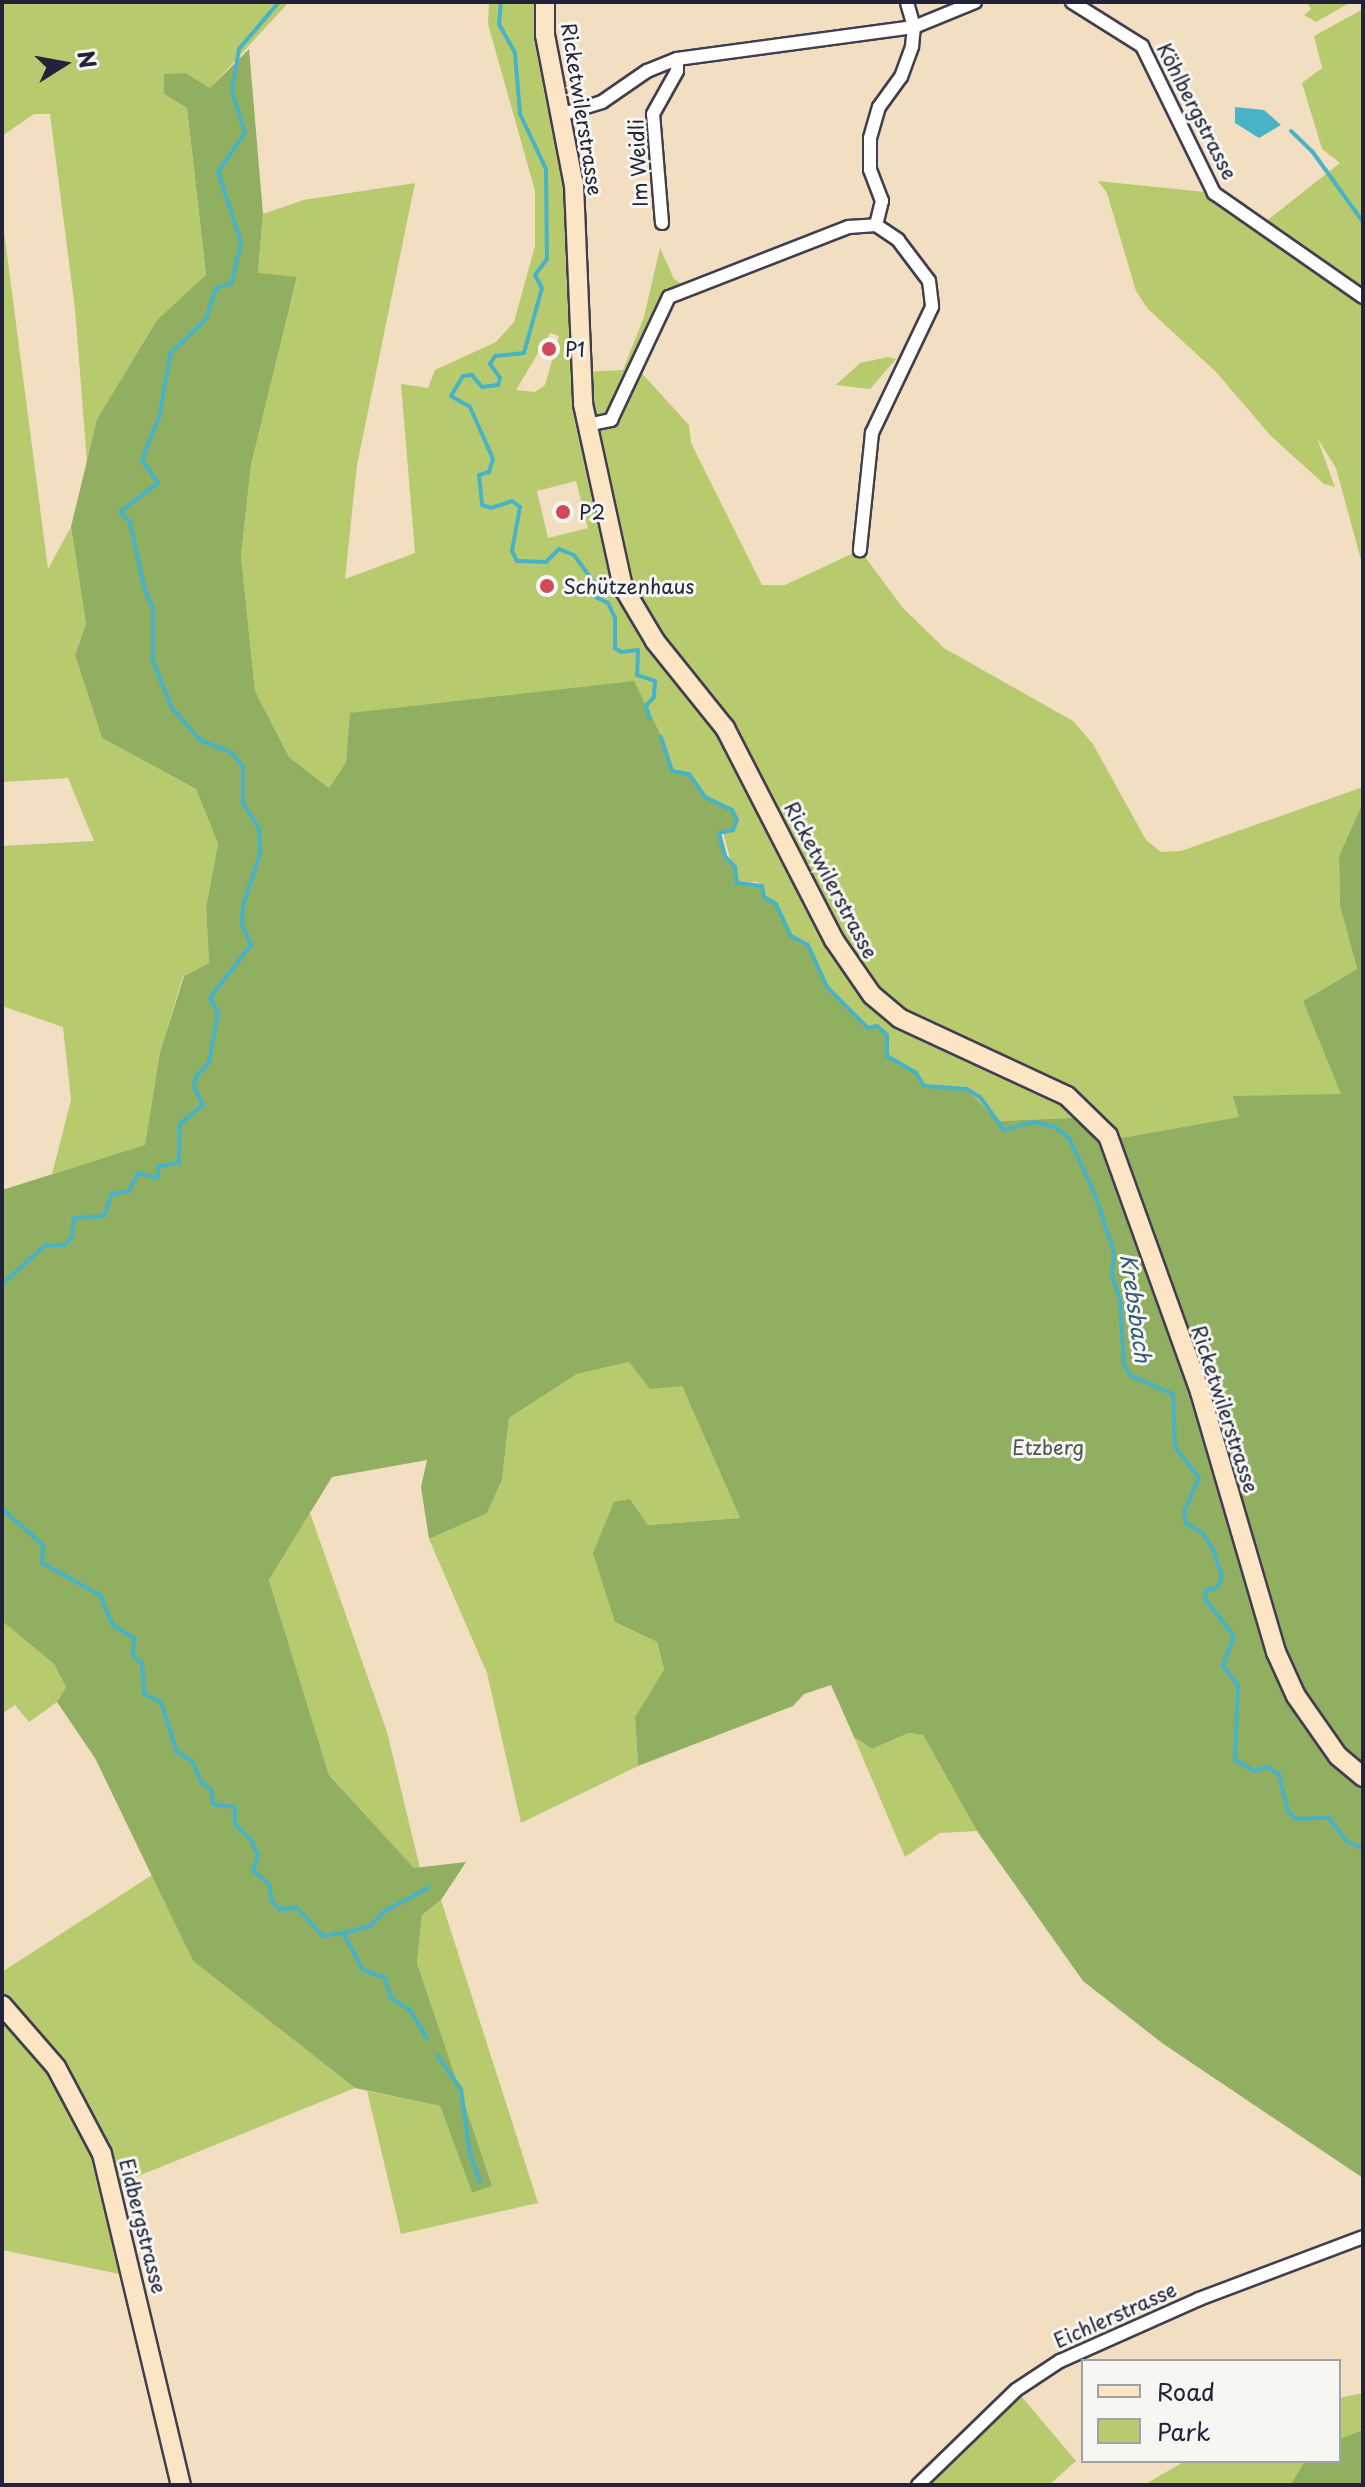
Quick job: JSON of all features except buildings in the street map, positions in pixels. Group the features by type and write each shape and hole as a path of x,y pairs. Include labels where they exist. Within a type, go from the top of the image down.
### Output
{"street":[{"name":"Ricketwilerstrasse","path":"545,2 547,48 563,114 577,216 587,425 623,587 655,641 725,728 850,968 899,1018 1067,1096 1108,1136 1200,1392 1276,1652 1304,1708 1338,1756 1363,1777"},
{"path":"876,225 882,201 870,170 870,138 879,107 901,77 914,27 907,2"},
{"path":"563,114 602,102 647,71 677,59 914,27 975,2"},
{"name":"Köhlbergstrasse","path":"1072,2 1142,46 1214,193 1363,297"},
{"name":"Im Weidli","path":"662,223 653,114 677,71 677,59"},
{"path":"587,425 611,420 669,297 849,227 876,225 898,240 929,281 932,307 872,433 860,550"},
{"name":"Eidbergstrasse","path":"2,2005 56,2067 102,2154 181,2485"},
{"name":"Eichlerstrasse","path":"918,2485 1016,2390 1060,2361 1199,2299 1363,2237"}],"green space":[{"path":"2,2 289,2 210,88 186,73 164,94 187,108 206,276 157,320 97,419 87,462 75,309 50,114 34,114 2,136"},
{"path":"489,2 545,2 563,114 581,372 623,370 644,317 660,248 674,279 686,287 669,298 636,367 689,425 691,443 762,585 785,585 860,550 902,607 944,648 1073,721 1093,744 1146,840 1161,852 1181,851 1363,787 1363,802 1339,856 1340,906 1357,969 1303,1001 1342,1095 1234,1096 1240,1117 1115,1139 1093,1117 998,1121 967,1089 924,1086 916,1073 887,1056 827,987 808,945 791,936 758,882 737,883 722,829 689,774 672,771 667,748 650,718 351,713 346,762 329,788 289,757 255,691 241,556 251,465 297,278 258,274 263,214 303,200 415,183 357,465 345,579 415,553 401,384 428,388 435,370 496,342 514,322 535,246 535,191 488,24","holes":["550,333 559,336 545,385 535,392 516,390","576,481 588,528 548,538 537,491"]},
{"path":"1307,2 1351,2 1316,22 1304,15 1311,9"},
{"path":"1363,9 1363,567 1336,468 1317,438 1335,487 1324,484 1271,436 1216,372 1148,309 1136,291 1107,193 1098,181 1214,193 1259,227 1340,163 1322,149 1302,83 1322,68 1314,36"},
{"name":"Etzberg","path":"249,49 263,214 258,273 297,277 251,465 241,556 255,691 289,757 329,788 346,762 350,713 634,681 667,748 672,771 689,774 705,797 732,810 737,820 733,830 720,833 725,856 735,867 737,883 762,886 764,897 776,904 791,936 808,945 828,987 868,1028 877,1026 887,1035 888,1056 916,1073 924,1086 967,1089 998,1121 1094,1117 1115,1139 1239,1117 1233,1096 1341,1094 1303,1001 1357,969 1340,906 1339,856 1363,802 1363,2178 1162,2043 1083,1981 977,1831 923,1735 909,1733 872,1749 854,1737 831,1685 804,1694 793,1706 638,1766 635,1717 664,1670 657,1642 615,1622 593,1553 614,1502 630,1499 648,1525 740,1518 682,1386 650,1389 629,1362 577,1374 509,1418 502,1480 487,1513 429,1539 421,1487 427,1460 332,1477 269,1580 329,1775 414,1868 466,1862 441,1900 422,1915 417,1963 492,2186 472,2193 440,2106 355,2088 193,1961 95,1758 57,1702 66,1687 54,1664 2,1621 2,1190 145,1145 160,1052 184,976 209,963 206,907 218,844 196,789 102,738 75,655 86,624 71,527 97,419 157,320 206,275 187,108 164,94 164,74 186,73 210,88"},
{"path":"2,216 48,569 71,527 86,624 75,655 102,738 196,789 218,844 206,907 209,963 183,976 160,1052 145,1146 52,1174 71,1100 63,1027 2,1006 2,846 94,841 68,778 2,782"},
{"path":"888,357 896,359 870,389 836,385 860,363"},
{"path":"629,1362 682,1386 740,1518 648,1525 630,1499 615,1622 657,1642 664,1671 635,1717 638,1766 521,1823 487,1673 429,1539 487,1512 502,1480 509,1418 577,1374"},
{"path":"310,1513 387,1732 420,1868 414,1868 329,1775 269,1580"},
{"path":"2,1621 54,1664 66,1687 57,1702 29,1722 15,1705 2,1714"},
{"path":"909,1733 923,1735 977,1831 940,1833 905,1857 854,1737 872,1749"},
{"path":"152,1875 193,1961 355,2088 114,2186 134,2277 2,2250 2,1972"},
{"path":"441,1900 538,2203 401,2234 367,2091 440,2106 472,2193 491,2186 417,1963 422,1915"},
{"path":"1016,2390 1076,2461 1049,2485 918,2485"},
{"path":"1363,2393 1363,2430 1341,2438 1341,2398"},
{"path":"1363,2430 1363,2485 1290,2485 1304,2463 1341,2463 1341,2438"},
{"path":"1182,2463 1304,2463 1290,2485 1144,2485"}],"water":[{"path":"1235,107 1264,110 1281,125 1259,138 1235,123"}],"waterway":[{"path":"2,1284 46,1245 64,1245 72,1238 74,1218 104,1216 112,1194 129,1191 138,1173 157,1178 159,1166 179,1163 180,1124 203,1105 194,1087 196,1076 209,1063 218,1013 210,998 251,945 242,925 243,906 260,853 259,828 243,803 243,767 232,753 200,740 172,708 153,661 153,608 145,591 130,522 120,512 158,483 142,460 160,414 170,354 206,319 216,289 232,283 241,242 218,172 245,133 232,91 239,49 279,2"},
{"name":"Krebsbach","path":"501,2 499,24 515,53 520,114 546,169 547,259 535,275 542,288 524,353 495,356 490,364 500,378 498,385 482,387 472,375 463,376 451,396 470,407 493,459 489,472 479,475 482,505 491,508 512,501 520,507 512,551 517,561 546,562 559,549 574,555 593,581 596,597 608,603 615,618 615,648 621,652 638,650 637,675 655,681 654,697 646,706 650,718"},
{"path":"1291,131 1312,151 1363,222"},
{"name":"Krebsbach","path":"661,737 672,771 689,774 705,797 732,810 737,820 733,830 719,833 725,856 735,867 737,883 762,886 764,897 776,904 791,936 808,945 827,987 868,1028 877,1026 887,1035 887,1056 916,1073 924,1086 967,1089 980,1097 1004,1130 1034,1122 1055,1127 1069,1138 1096,1197 1114,1253 1112,1276 1120,1299 1124,1365 1131,1376 1173,1394 1175,1447 1199,1478 1184,1512 1186,1524 1202,1532 1213,1549 1222,1577 1217,1588 1206,1590 1205,1599 1234,1636 1223,1666 1238,1685 1235,1760 1254,1771 1268,1767 1279,1775 1288,1812 1296,1819 1329,1818 1347,1842 1363,1848"},
{"path":"2,1509 43,1545 42,1563 100,1595 113,1625 134,1638 133,1656 142,1663 144,1694 161,1702 177,1752 192,1761 202,1783 211,1789 213,1804 235,1807 235,1824 251,1840 258,1856 253,1870 269,1884 272,1901 279,1909 297,1908 323,1936 343,1933 363,1970 385,1978 391,1998 410,2010 427,2038"},
{"path":"344,1933 370,1926 385,1911 428,1888"},
{"path":"437,2055 461,2089 470,2154 480,2182"}],"place":[{"name":"P1","path":"549,349"},
{"name":"P2","path":"563,512"},
{"name":"Schützenhaus","path":"547,586"}]}
